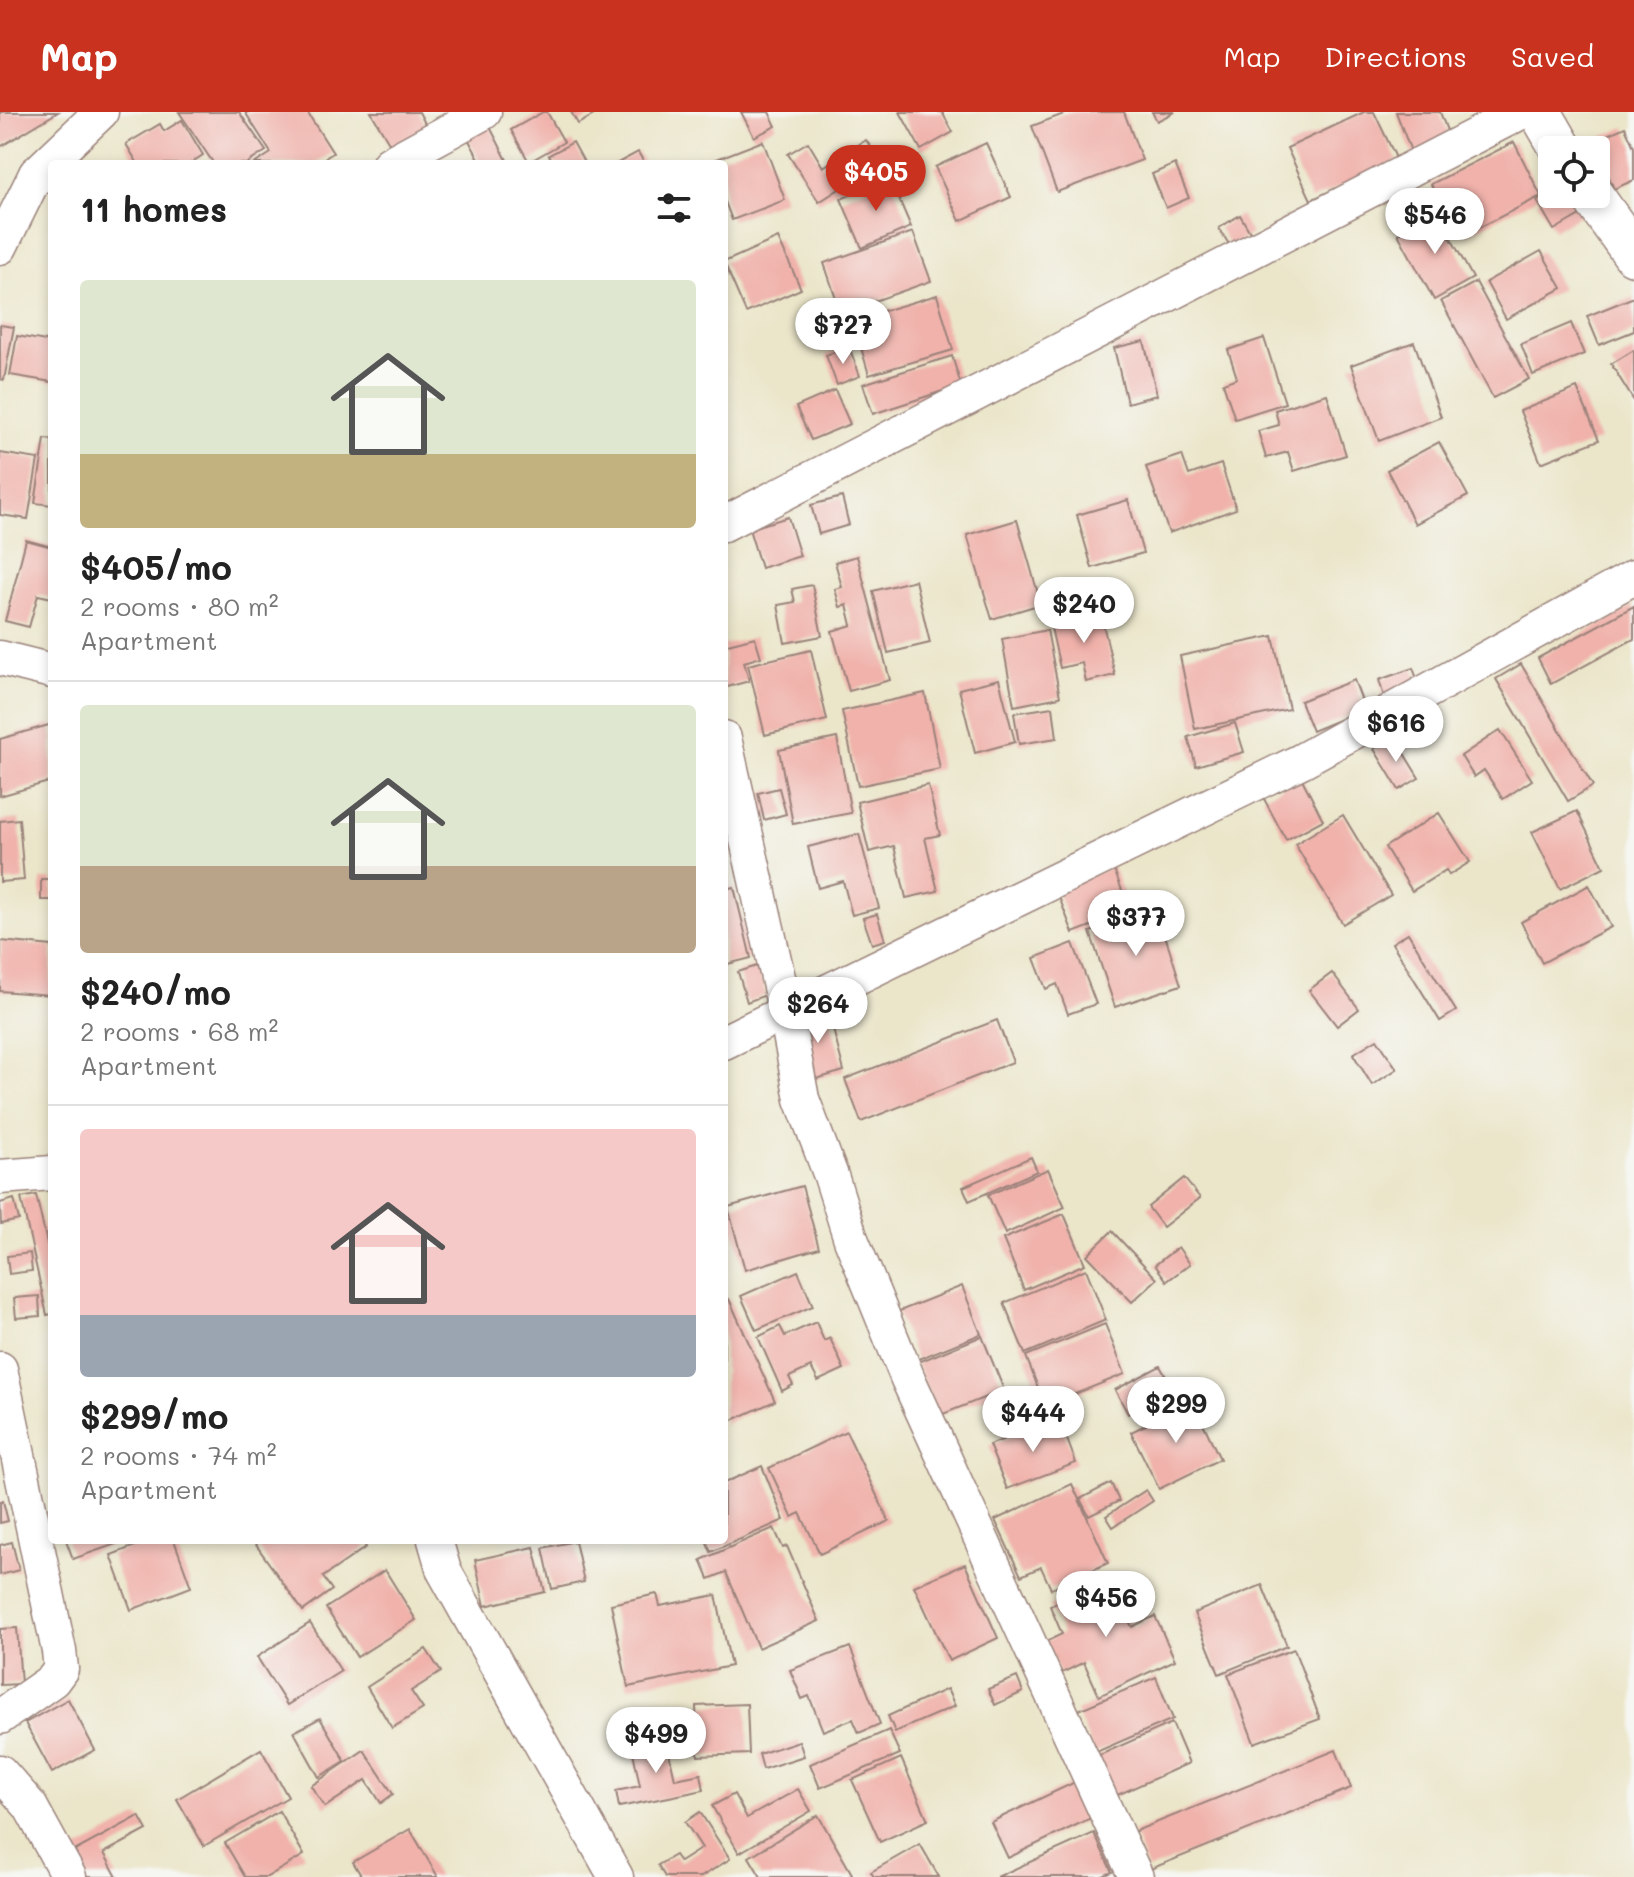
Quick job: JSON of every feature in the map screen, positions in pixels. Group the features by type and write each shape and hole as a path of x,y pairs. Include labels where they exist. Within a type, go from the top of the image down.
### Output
{"street":[{"path":"58,160 101,112"},
{"path":"396,160 484,112"},
{"path":"728,522 1521,112"},
{"path":"1540,112 1554,136"},
{"path":"0,247 44,175"},
{"path":"1601,208 1634,254"},
{"path":"728,1040 1301,761 1634,577"},
{"path":"0,658 48,670"},
{"path":"728,756 786,1013 802,1099 851,1239 902,1365 1136,1877"},
{"path":"0,1177 48,1173"},
{"path":"0,1369 61,1669 53,1680 0,1717"},
{"path":"436,1544 444,1571 616,1877"},
{"path":"0,1772 30,1806 69,1877"}],"building":[{"path":"0,112 58,112 0,147"},
{"path":"179,112 239,112 266,151 252,160 211,160"},
{"path":"245,112 307,112 333,153 322,160 260,160 271,153"},
{"path":"371,112 419,112 430,133 395,153"},
{"path":"547,112 564,142 528,160 511,130"},
{"path":"571,112 599,112 578,124"},
{"path":"741,112 769,112 776,126 754,137"},
{"path":"900,112 942,112 953,132 921,150"},
{"path":"1069,112 1124,112 1142,160 1057,192 1032,126"},
{"path":"1152,112 1175,112 1157,121"},
{"path":"1364,112 1374,112 1397,160 1311,200 1287,148"},
{"path":"1396,112 1440,112 1450,139 1412,154"},
{"path":"182,120 203,155 195,160 136,160 126,144 160,124 164,131"},
{"path":"489,125 507,160 480,160 467,137"},
{"path":"1625,127 1634,147 1634,180 1614,189 1610,180 1610,136 1604,136"},
{"path":"866,140 881,162 819,202 788,154 808,142 823,167"},
{"path":"763,141 785,200 732,220 728,210 728,160 714,160"},
{"path":"573,142 583,160 552,160 549,155"},
{"path":"1514,142 1538,190 1538,198 1465,235 1447,200 1440,204 1431,184"},
{"path":"986,143 1011,197 960,221 935,167"},
{"path":"638,152 643,160 623,160"},
{"path":"1175,164 1189,198 1166,208 1152,174"},
{"path":"890,178 911,227 862,248 841,199"},
{"path":"1541,208 1576,208 1580,215 1554,230"},
{"path":"1437,213 1473,278 1434,300 1398,234"},
{"path":"1240,215 1251,234 1230,246 1219,228"},
{"path":"913,232 931,281 841,313 824,263"},
{"path":"778,238 801,289 746,313 728,271 728,260"},
{"path":"1541,251 1562,288 1506,319 1486,282"},
{"path":"1476,282 1529,379 1493,398 1441,301"},
{"path":"937,295 953,350 869,375 853,320"},
{"path":"1634,297 1634,331 1599,345 1587,316"},
{"path":"827,309 834,324 807,336 801,321"},
{"path":"1571,323 1584,354 1533,375 1521,344"},
{"path":"0,325 14,327 4,380 0,379"},
{"path":"17,336 48,341 48,381 10,375"},
{"path":"1264,338 1285,403 1235,419 1223,383 1237,378 1228,350"},
{"path":"1144,341 1157,395 1127,403 1114,348"},
{"path":"1414,342 1441,417 1379,441 1351,365"},
{"path":"849,347 860,376 837,385 826,355"},
{"path":"1634,350 1634,401 1611,364"},
{"path":"952,356 961,385 873,414 863,384"},
{"path":"1577,388 1599,440 1541,463 1520,411"},
{"path":"835,390 850,424 811,440 796,407"},
{"path":"1327,394 1346,455 1294,471 1288,452 1266,458 1258,431 1279,425 1275,410"},
{"path":"45,439 48,439 48,505 35,503"},
{"path":"1439,442 1468,496 1415,524 1387,470"},
{"path":"0,453 38,459 28,519 0,515"},
{"path":"1182,455 1189,475 1221,464 1236,509 1169,533 1146,467"},
{"path":"842,497 849,525 819,534 811,505"},
{"path":"1128,500 1143,553 1092,568 1077,515"},
{"path":"788,517 800,556 761,568 749,529"},
{"path":"1017,520 1041,604 992,619 967,535"},
{"path":"26,540 48,546 48,597 38,595 29,627 5,621"},
{"path":"857,556 890,680 849,691 832,631 852,625 847,605 840,607 835,589 842,587 835,562"},
{"path":"915,580 930,643 888,653 873,591"},
{"path":"812,585 822,636 785,643 778,605 795,602 792,589"},
{"path":"1634,606 1634,639 1551,684 1538,658"},
{"path":"1100,611 1115,675 1086,682 1082,663 1060,668 1050,623"},
{"path":"1047,630 1060,697 1014,706 1002,639"},
{"path":"1273,636 1289,709 1195,729 1180,656"},
{"path":"755,637 761,657 744,662 749,681 728,687 728,644"},
{"path":"811,650 827,720 765,735 748,665"},
{"path":"1521,664 1593,786 1568,801 1496,679"},
{"path":"1413,668 1420,687 1385,700 1379,680"},
{"path":"999,679 1015,742 975,753 959,689"},
{"path":"1354,680 1365,709 1312,731 1300,701"},
{"path":"925,693 940,769 858,786 842,711"},
{"path":"1053,707 1057,738 1019,744 1014,713"},
{"path":"1235,723 1244,752 1196,766 1188,737"},
{"path":"48,725 48,782 0,796 0,739"},
{"path":"1500,730 1532,780 1503,799 1484,770 1474,777 1461,756"},
{"path":"1394,737 1419,778 1399,790 1374,749"},
{"path":"837,738 851,813 793,824 779,750"},
{"path":"1301,777 1323,820 1286,840 1263,797"},
{"path":"928,785 940,835 925,838 938,891 906,898 894,846 869,852 857,802"},
{"path":"779,788 786,814 764,820 758,793"},
{"path":"1577,811 1604,867 1560,889 1532,832"},
{"path":"1439,813 1470,862 1449,875 1446,870 1412,891 1385,847"},
{"path":"1343,815 1391,895 1343,924 1295,844"},
{"path":"19,819 24,880 0,882 0,821"},
{"path":"859,834 879,908 852,915 843,881 818,888 808,847"},
{"path":"1113,867 1130,911 1073,933 1056,889"},
{"path":"41,879 48,879 48,900 41,900"},
{"path":"1589,885 1611,927 1542,963 1521,922"},
{"path":"734,887 751,958 728,964 728,888"},
{"path":"1157,910 1181,985 1115,1007 1090,932"},
{"path":"877,914 885,940 872,944 863,918"},
{"path":"1408,933 1456,1011 1440,1021 1392,943"},
{"path":"1,941 48,946 48,995 0,991"},
{"path":"1073,943 1096,1004 1068,1014 1057,984 1046,989 1034,958"},
{"path":"757,966 766,995 747,1002 738,972"},
{"path":"1332,973 1359,1009 1337,1026 1309,990"},
{"path":"828,1010 844,1071 809,1081 792,1020"},
{"path":"997,1020 1013,1062 861,1122 845,1079"},
{"path":"1377,1039 1397,1069 1372,1085 1353,1054"},
{"path":"1031,1157 1037,1171 969,1201 963,1187"},
{"path":"1048,1169 1065,1207 1005,1234 988,1195"},
{"path":"1184,1178 1200,1198 1163,1227 1148,1207"},
{"path":"802,1186 819,1248 745,1270 728,1207"},
{"path":"36,1195 48,1248 48,1315 47,1315 21,1198"},
{"path":"14,1199 19,1220 1,1224 0,1203"},
{"path":"1064,1214 1085,1264 1024,1290 1003,1239"},
{"path":"1112,1231 1157,1279 1132,1302 1087,1255"},
{"path":"1178,1247 1190,1264 1167,1281 1155,1265"},
{"path":"30,1253 32,1271 9,1274 7,1256"},
{"path":"1086,1269 1106,1320 1025,1354 1004,1303"},
{"path":"798,1271 813,1306 756,1330 741,1296"},
{"path":"962,1286 981,1334 916,1360 897,1312"},
{"path":"39,1296 40,1316 16,1318 14,1298"},
{"path":"728,1300 775,1401 728,1422"},
{"path":"816,1322 824,1341 830,1338 844,1369 818,1381 811,1367 789,1377 793,1385 782,1391 758,1337 780,1326 785,1336"},
{"path":"1105,1324 1125,1374 1045,1406 1026,1356"},
{"path":"982,1336 1004,1390 938,1416 916,1363"},
{"path":"1160,1366 1173,1389 1128,1414 1115,1390"},
{"path":"1193,1402 1220,1459 1159,1489 1131,1432"},
{"path":"1059,1418 1076,1463 1007,1489 989,1445"},
{"path":"846,1431 889,1521 820,1554 800,1513 792,1517 769,1468"},
{"path":"762,1466 784,1520 711,1552 708,1544 728,1544 728,1481"},
{"path":"1111,1483 1119,1501 1089,1516 1080,1499"},
{"path":"1072,1484 1108,1563 1051,1589 1041,1567 1021,1576 995,1520"},
{"path":"1146,1490 1153,1501 1113,1527 1106,1516"},
{"path":"3,1501 8,1521 0,1523 0,1502"},
{"path":"774,1528 783,1548 787,1546 819,1621 758,1648 726,1572 709,1579 701,1560"},
{"path":"12,1542 19,1570 0,1575 0,1545"},
{"path":"67,1544 116,1544 73,1559"},
{"path":"140,1544 175,1544 191,1587 131,1610 111,1555"},
{"path":"255,1544 364,1544 366,1547 323,1577 332,1590 303,1611"},
{"path":"576,1544 584,1582 552,1589 543,1548"},
{"path":"534,1547 545,1592 485,1606 475,1560"},
{"path":"965,1564 998,1638 949,1661 914,1586"},
{"path":"385,1570 416,1620 357,1657 326,1608"},
{"path":"1110,1578 1132,1627 1155,1616 1175,1660 1099,1696 1084,1662 1060,1674 1045,1642 1062,1634 1050,1606"},
{"path":"1262,1585 1287,1646 1219,1674 1194,1613"},
{"path":"657,1594 660,1606 716,1595 731,1666 628,1687 611,1604"},
{"path":"310,1623 341,1671 287,1705 257,1657"},
{"path":"17,1628 21,1684 0,1685 0,1629"},
{"path":"850,1647 880,1724 859,1733 853,1719 823,1731 809,1696 802,1699 790,1670"},
{"path":"426,1649 441,1672 411,1691 423,1709 392,1728 367,1687"},
{"path":"1294,1649 1320,1719 1254,1743 1228,1674"},
{"path":"1017,1677 1023,1692 995,1705 988,1689"},
{"path":"1156,1677 1173,1719 1094,1753 1076,1711"},
{"path":"947,1689 955,1706 895,1732 888,1716"},
{"path":"68,1699 95,1750 52,1773 25,1723"},
{"path":"747,1704 749,1754 698,1756 696,1706"},
{"path":"320,1718 345,1761 319,1777 294,1732"},
{"path":"1172,1723 1189,1763 1113,1797 1095,1757"},
{"path":"889,1730 900,1754 820,1788 810,1764"},
{"path":"665,1735 675,1779 701,1774 704,1790 619,1807 616,1791 640,1786 631,1742"},
{"path":"799,1741 804,1756 763,1769 759,1754"},
{"path":"261,1749 288,1797 204,1846 177,1799"},
{"path":"364,1750 393,1794 381,1803 366,1780 325,1807 311,1786"},
{"path":"1336,1750 1351,1788 1148,1870 1133,1832"},
{"path":"901,1758 928,1820 880,1842 852,1780"},
{"path":"1075,1782 1091,1818 1008,1858 991,1822"},
{"path":"798,1789 811,1811 739,1853 712,1806 734,1794 747,1818"},
{"path":"279,1811 304,1855 267,1877 245,1877 225,1843"},
{"path":"700,1812 730,1859 701,1877 665,1877 658,1865 675,1855 680,1862 702,1848 685,1822"},
{"path":"818,1815 852,1874 848,1877 761,1877 749,1857"},
{"path":"139,1816 147,1830 104,1853 117,1877 81,1877 69,1854"},
{"path":"410,1829 438,1877 362,1877 353,1862"},
{"path":"1094,1833 1112,1872 1101,1877 997,1877"},
{"path":"920,1844 939,1877 874,1877 871,1872"}]}
